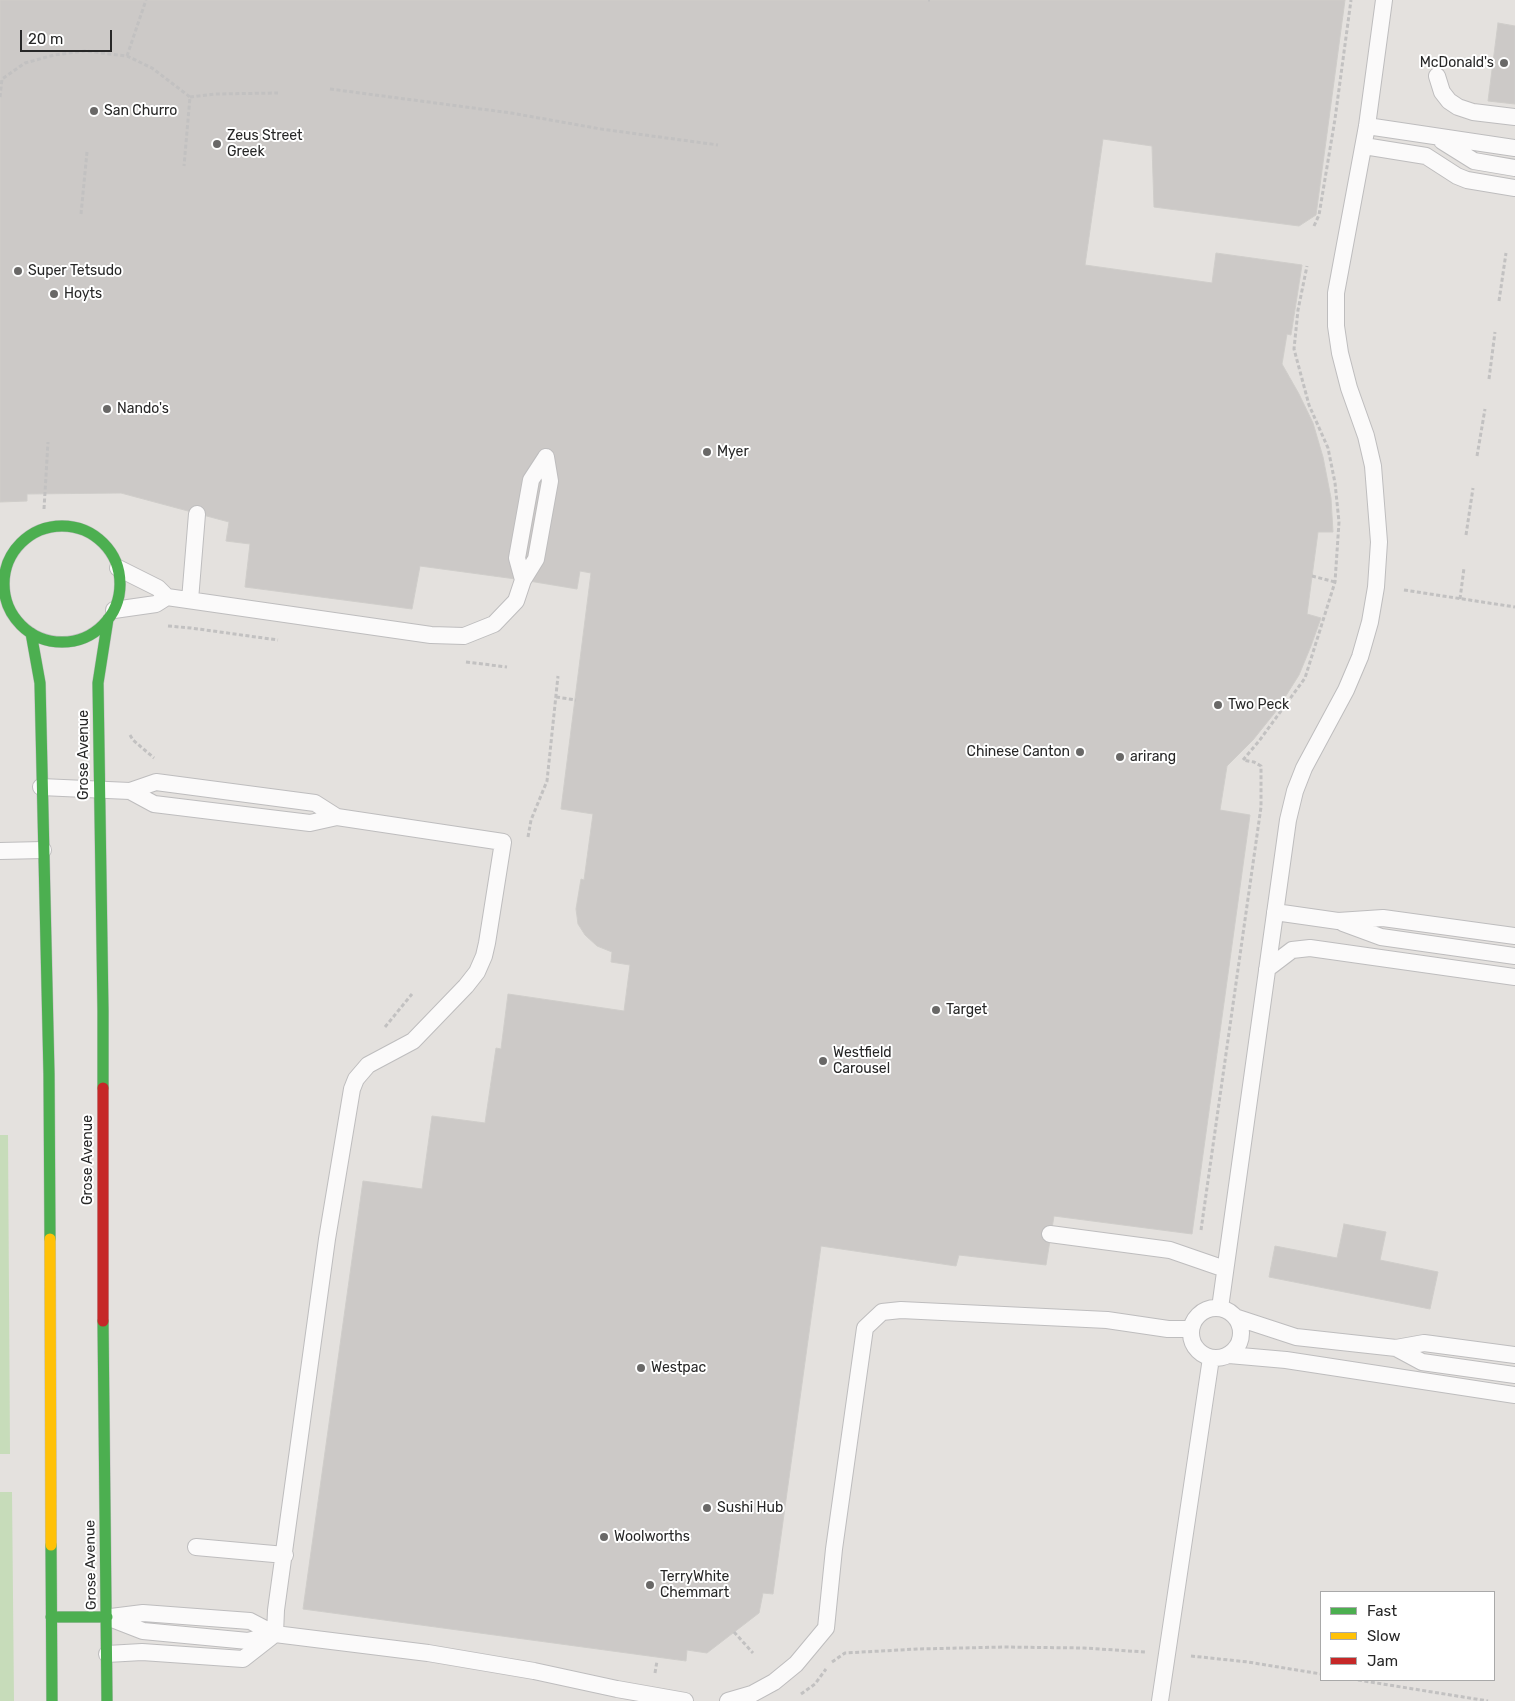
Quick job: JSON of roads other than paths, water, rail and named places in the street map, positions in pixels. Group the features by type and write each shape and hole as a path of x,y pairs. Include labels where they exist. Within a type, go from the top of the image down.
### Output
{"street":[{"path":"10,539 28,537 48,528 70,526 92,533 108,548 118,568 120,589 111,615 92,633 72,641 51,641 31,633 18,622 2,592 6,571 14,552 28,537"},
{"name":"Grose Avenue","path":"107,1701 102,1214 104,1011 98,683 111,615"},
{"path":"31,633 40,683 49,1094 52,1701"},
{"path":"51,1617 106,1617"}],"lane":[{"path":"1220,1308 1288,820 1295,791 1304,768 1346,690 1360,657 1370,622 1376,587 1379,542 1374,466 1340,353 1336,326 1336,293 1364,146 1384,0"},
{"path":"1437,76 1442,92 1449,101 1458,107 1473,112 1515,117"},
{"path":"1367,126 1515,148"},
{"path":"1431,136 1458,149 1474,161 1515,168"},
{"path":"1364,146 1426,156 1457,176 1467,180 1515,188"},
{"path":"118,568 158,588 166,596 236,608 431,635 464,636 494,624 516,601 523,580 536,559 550,482 546,457 531,480 517,558 523,580"},
{"path":"190,600 198,514"},
{"path":"111,615 156,604 166,596"},
{"path":"41,787 130,791 156,782 315,803 336,818"},
{"path":"107,1654 142,1652 243,1659 275,1634 276,1610 327,1239 352,1089 356,1079 368,1065 413,1041 477,972 484,956 503,842 336,818 310,822 154,804 130,791"},
{"path":"0,850 43,850"},
{"path":"1275,912 1338,921 1382,918 1515,936"},
{"path":"1338,921 1381,937 1515,956"},
{"path":"1267,969 1292,950 1310,948 1515,977"},
{"path":"1050,1234 1170,1250 1225,1269"},
{"path":"1211,1308 1220,1308 1229,1311 1240,1324 1240,1342 1229,1355 1211,1358 1196,1350 1192,1342 1191,1329 1196,1317 1203,1311 1211,1308"},
{"path":"728,1701 752,1694 774,1682 796,1664 826,1628 834,1549 865,1328 882,1312 902,1310 1107,1320 1168,1329 1191,1329"},
{"path":"1235,1317 1296,1336 1396,1348 1424,1343 1515,1355"},
{"path":"1396,1348 1422,1362 1515,1375"},
{"path":"1229,1355 1286,1360 1515,1395"},
{"path":"1160,1701 1204,1417 1211,1358"},
{"path":"196,1547 285,1554"},
{"path":"106,1617 143,1613 250,1621 275,1634 428,1653 534,1671 677,1700"}],"place":[{"name":"McDonald's","path":"1504,63"},
{"name":"San Churro","path":"94,111"},
{"name":"Zeus Street Greek","path":"217,144"},
{"name":"Super Tetsudo","path":"18,271"},
{"name":"Hoyts","path":"54,294"},
{"name":"Nando's","path":"107,409"},
{"name":"Myer","path":"707,452"},
{"name":"Two Peck","path":"1218,705"},
{"name":"Chinese Canton","path":"1080,752"},
{"name":"arirang","path":"1120,757"},
{"name":"Target","path":"936,1010"},
{"name":"Westfield Carousel","path":"823,1061"},
{"name":"Westpac","path":"641,1368"},
{"name":"Sushi Hub","path":"707,1508"},
{"name":"Woolworths","path":"604,1537"},
{"name":"TerryWhite Chemmart","path":"650,1585"}]}
